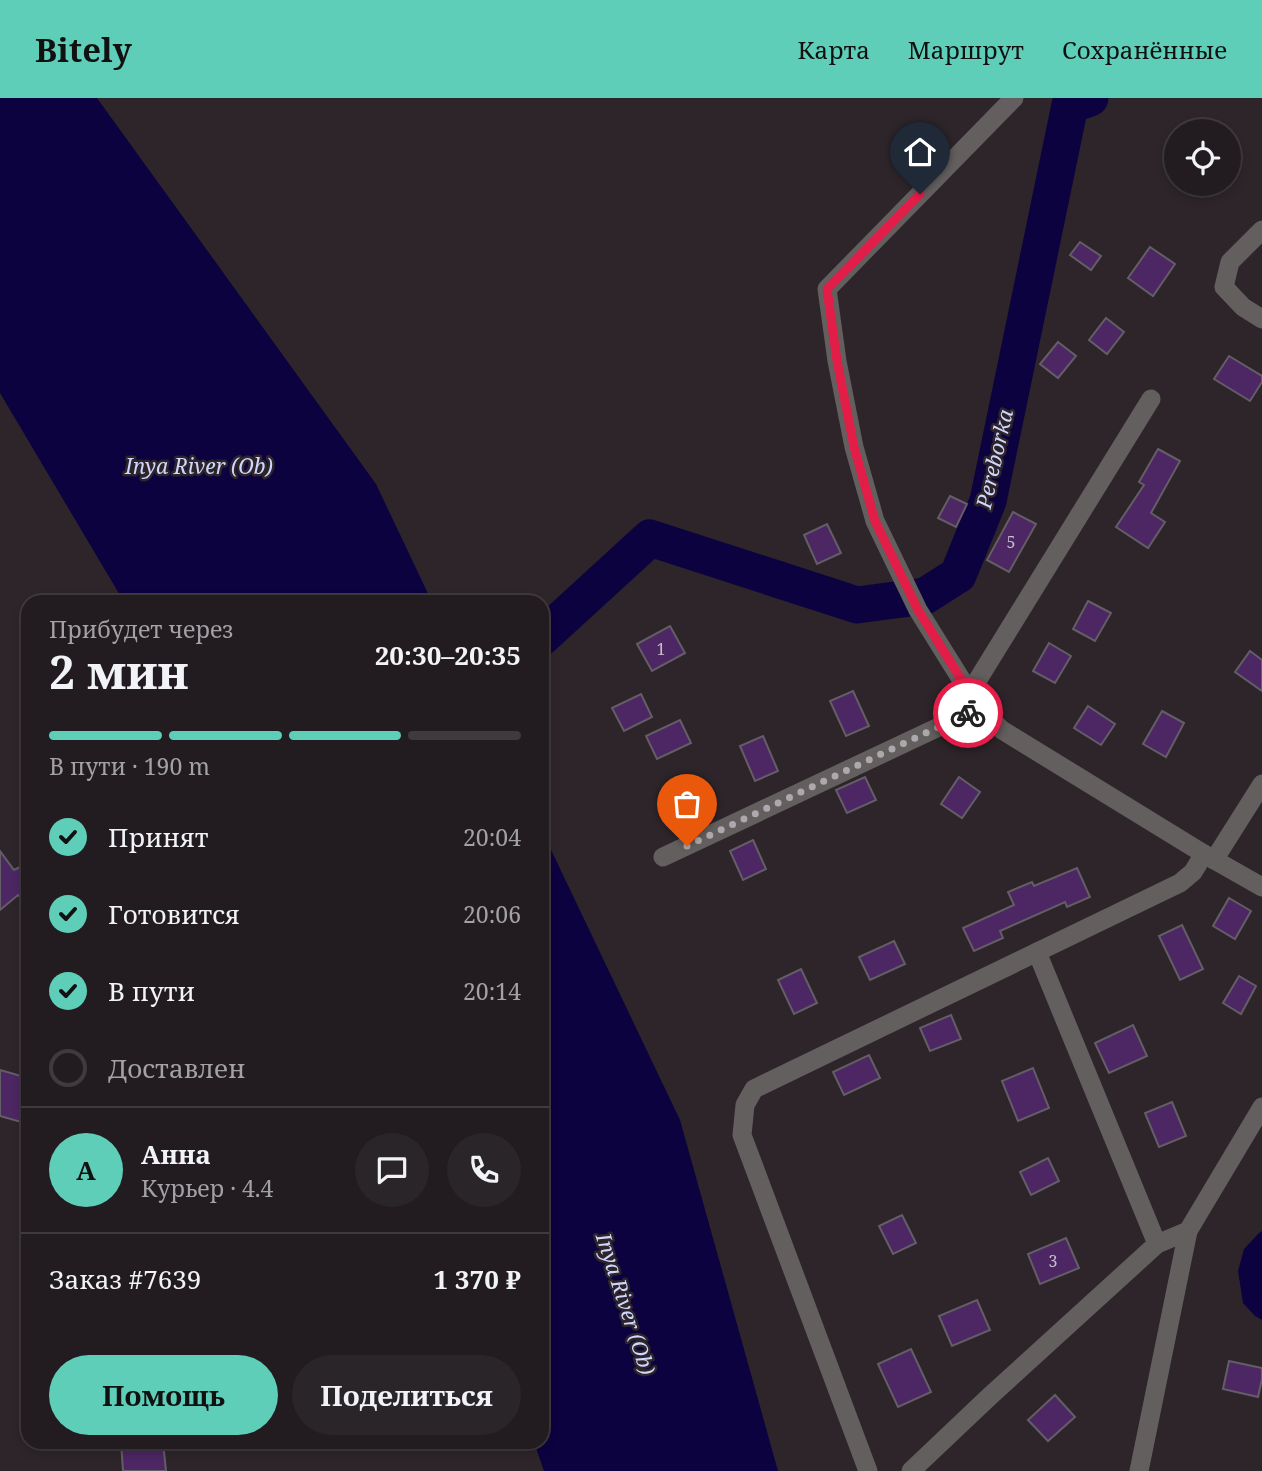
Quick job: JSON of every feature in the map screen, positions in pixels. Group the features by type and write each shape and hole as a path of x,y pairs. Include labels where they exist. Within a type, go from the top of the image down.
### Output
{"street":[{"path":"1014,98 827,289 837,361 852,435 875,521 918,610 974,701 1002,730 1262,887"},
{"path":"1262,230 1230,262 1224,287 1243,307 1262,319"},
{"path":"663,857 974,701 1151,399"},
{"path":"868,1471 742,1135 745,1105 754,1089 1180,883 1209,857 1262,784"},
{"path":"1037,952 1157,1244"},
{"path":"1139,1471 1188,1231 1262,1107"},
{"path":"911,1471 989,1396 1157,1244 1188,1231"}],"water":[{"name":"Inya River (Ob)","path":"0,98 97,98 376,484 429,595 120,595 0,393"},
{"name":"Inya River (Ob)","path":"549,846 680,1120 778,1471 544,1471 536,1449 549,1449"},
{"path":"1262,1231 1262,1320 1243,1303 1238,1271 1244,1249"}],"building":[{"path":"1080,242 1101,256 1091,270 1070,255"},
{"path":"1150,247 1175,264 1153,296 1128,278"},
{"path":"1106,318 1124,332 1107,354 1089,340"},
{"path":"1058,342 1076,356 1058,378 1040,364"},
{"path":"1229,356 1262,376 1262,382 1250,401 1214,379"},
{"path":"1158,449 1180,461 1151,513 1165,522 1148,548 1116,527 1144,485 1139,482"},
{"path":"950,496 967,504 956,527 938,518"},
{"path":"1013,512 1036,524 1009,572 987,560"},
{"path":"827,524 841,553 817,564 804,535"},
{"path":"1088,601 1111,613 1095,641 1073,629"},
{"path":"670,626 685,653 652,671 637,644"},
{"path":"1049,643 1071,656 1055,683 1033,671"},
{"path":"1250,651 1262,660 1262,691 1235,672"},
{"path":"853,691 869,726 846,736 830,701"},
{"path":"641,694 652,717 624,731 612,708"},
{"path":"1088,706 1115,724 1101,745 1074,728"},
{"path":"1162,711 1184,723 1166,757 1143,744"},
{"path":"680,720 691,743 657,759 646,736"},
{"path":"763,736 778,771 755,781 740,746"},
{"path":"865,777 876,800 847,813 836,790"},
{"path":"959,777 980,792 962,818 941,804"},
{"path":"753,840 766,869 743,880 730,851"},
{"path":"0,851 14,870 21,866 21,898 18,895 0,910"},
{"path":"1077,868 1090,897 1067,907 1065,902 1000,931 1003,938 974,951 963,928 1014,905 1008,892 1032,882 1034,886"},
{"path":"1229,898 1251,911 1235,939 1213,926"},
{"path":"1182,925 1203,969 1180,980 1159,936"},
{"path":"894,941 905,964 870,980 859,957"},
{"path":"801,969 817,1003 794,1014 778,980"},
{"path":"1239,976 1256,986 1241,1014 1223,1003"},
{"path":"951,1015 961,1039 930,1051 920,1028"},
{"path":"1133,1025 1147,1056 1109,1073 1095,1043"},
{"path":"869,1055 880,1078 844,1095 833,1072"},
{"path":"1033,1068 1049,1108 1018,1121 1002,1081"},
{"path":"0,1070 21,1076 21,1122 0,1116"},
{"path":"1172,1102 1186,1136 1159,1147 1145,1113"},
{"path":"1048,1158 1059,1181 1031,1195 1020,1172"},
{"path":"902,1215 916,1243 893,1254 879,1226"},
{"path":"1066,1238 1079,1268 1040,1284 1028,1254"},
{"path":"977,1300 990,1330 952,1346 939,1316"},
{"path":"911,1349 931,1392 898,1407 878,1364"},
{"path":"1229,1361 1262,1368 1258,1397 1223,1389"},
{"path":"1055,1395 1075,1417 1048,1441 1028,1420"},
{"path":"121,1449 164,1449 166,1471 123,1471"}],"waterway":[{"name":"Pereborka","path":"549,631 650,538 857,605 925,596 958,575 988,501 1070,105 1090,98"}],"way so far":[{"path":"687,846 968,713"}],"route":[{"path":"920,194 827,289 837,361 854,447 875,521 918,610 979,708 968,713"}]}
